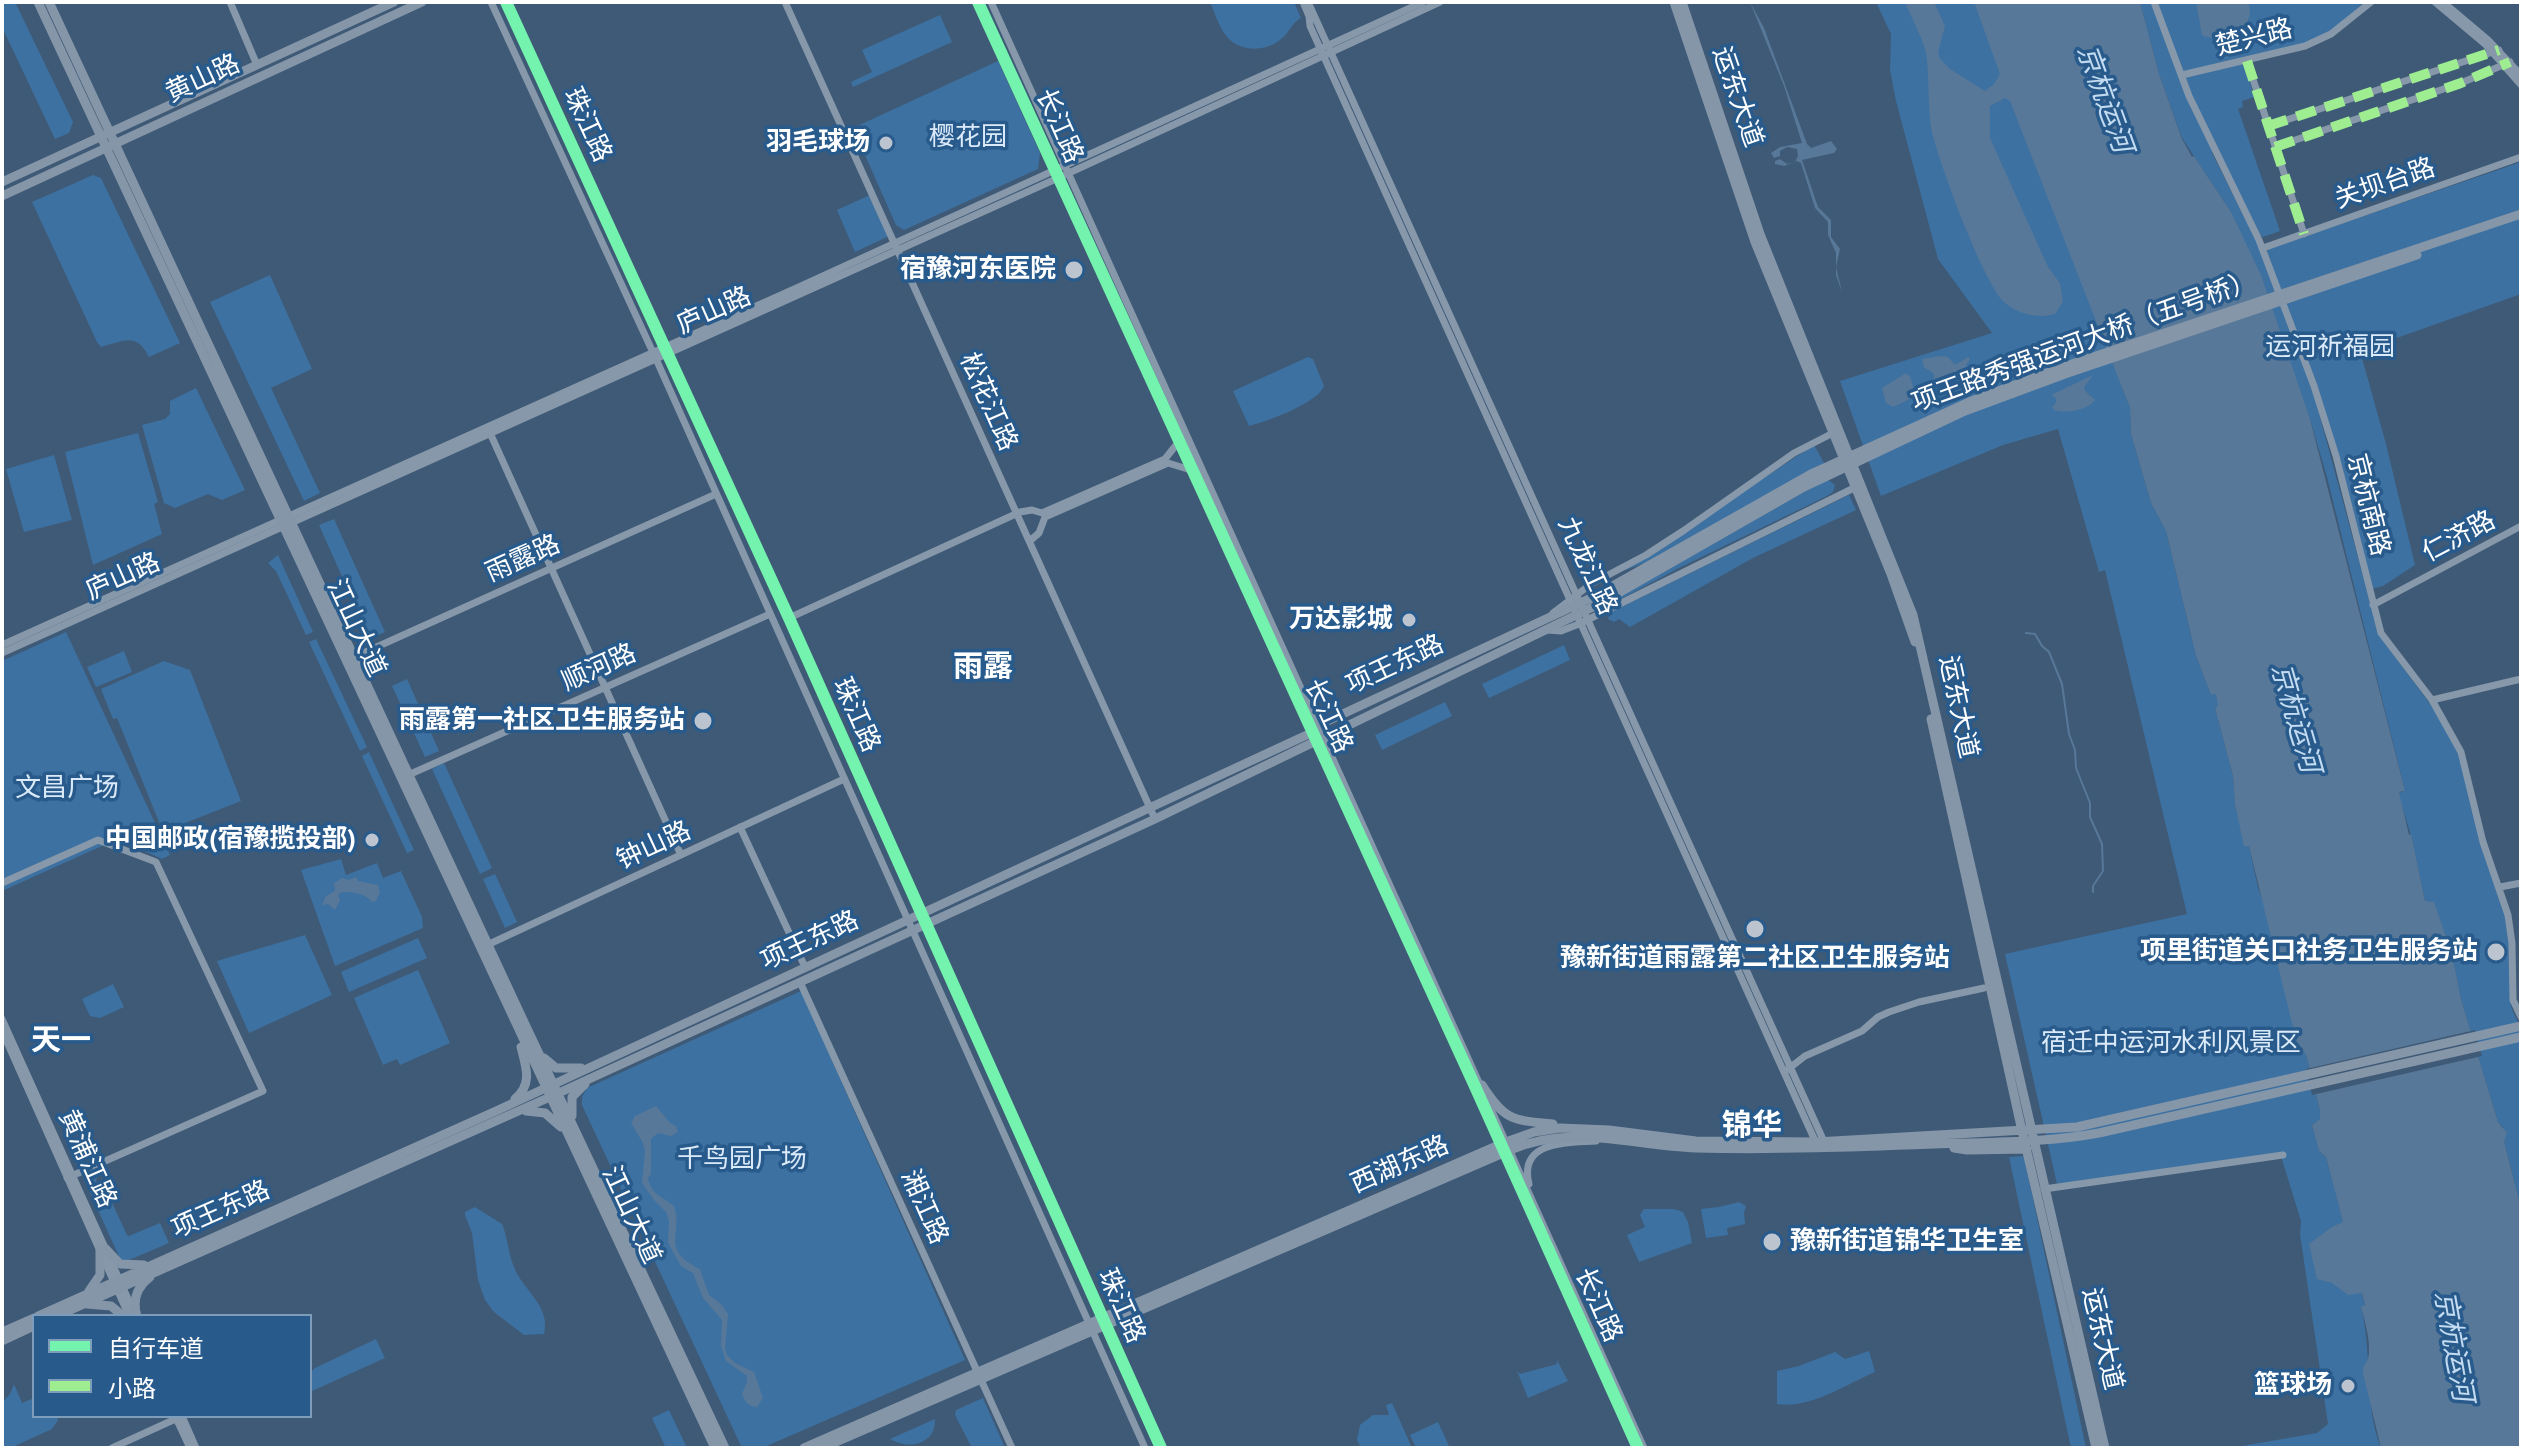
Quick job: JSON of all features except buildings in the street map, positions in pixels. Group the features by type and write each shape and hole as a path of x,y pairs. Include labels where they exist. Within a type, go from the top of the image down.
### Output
{"main road":[{"name":"江山大道","path":"38,2 105,134"},
{"name":"江山大道","path":"49,2 110,146 519,1022 725,1448"},
{"name":"黄山路","path":"2,182 394,2"},
{"name":"黄山路","path":"2,196 422,2"},
{"name":"运东大道","path":"1674,2 1755,242 1833,433 1859,485"},
{"name":"运东大道","path":"1682,2 1760,234 1910,605 1921,643 2096,1448"},
{"name":"项王路秀强运河大桥（五号桥）","path":"1597,600 1813,473 1969,402 2063,367 2521,214"},
{"name":"项王路秀强运河大桥（五号桥）","path":"1597,600 1802,488 1965,411 2065,374 2521,220"},
{"name":"项王东路","path":"923,919 1152,808 1548,630 1597,600"},
{"name":"项王东路","path":"44,1314 119,1284 552,1090 805,967 1157,818 1545,619 1579,610"},
{"name":"项王东路","path":"598,1068 800,982 909,925"},
{"path":"519,1022 540,1052 556,1068 598,1068"},
{"path":"498,1114 521,1094 528,1079 519,1022"},
{"path":"2058,1134 2521,1026"},
{"path":"2058,1134 2099,1133 2521,1037"},
{"path":"577,1143 571,1113 572,1097 598,1068"},
{"path":"1482,1085 1497,1109 1511,1117 1609,1130"},
{"path":"498,1114 526,1111 545,1113 577,1143"},
{"name":"西湖东路","path":"822,1448 1548,1129 1609,1130 1696,1141 1821,1145 2027,1130 2058,1134"},
{"name":"西湖东路","path":"1506,1147 1554,1136 1623,1139 1695,1148 2029,1144 2058,1134"},
{"name":"江山大道","path":"577,1143 713,1448"},
{"name":"运东大道","path":"2029,1144 2044,1189 2105,1448"},
{"path":"103,1249 123,1266 156,1267"},
{"path":"82,1300 93,1289 100,1275 103,1249"},
{"path":"136,1314 136,1294 156,1267"},
{"name":"项王东路","path":"60,1314 82,1300"},
{"path":"82,1300 111,1306 123,1314"},
{"name":"项王东路","path":"2,1332 32,1319"},
{"path":"2,1341 32,1327"},
{"name":"西湖东路","path":"804,1448 979,1377"},
{"path":"712,1420 731,1448"}],"street":[{"path":"230,2 257,65"},
{"name":"珠江路","path":"491,2 654,356 1145,1448"},
{"name":"珠江路","path":"506,2 789,618 1161,1448"},
{"name":"松花江路","path":"787,2 1157,818"},
{"name":"长江路","path":"978,2 1506,1147 1638,1448"},
{"name":"长江路","path":"991,2 1068,169 1316,735 1482,1085 1506,1147 1644,1448"},
{"name":"九龙江路","path":"1306,2 1821,1145"},
{"name":"庐山路","path":"1326,51 1423,2"},
{"name":"庐山路","path":"2,653 285,520 490,433 666,350 1440,2"},
{"name":"京杭南路","path":"2154,2 2218,159 2263,248 2325,419 2381,633 2432,700 2461,752 2483,842 2508,915 2513,1000 2521,1017"},
{"name":"楚兴路","path":"2182,75 2299,49 2322,39 2371,2"},
{"path":"2435,2 2497,52"},
{"path":"2443,2 2521,75"},
{"path":"2268,126 2453,63 2465,63 2497,52"},
{"path":"2247,61 2304,234"},
{"path":"2508,64 2521,85"},
{"path":"2275,147 2508,64"},
{"path":"531,92 544,86"},
{"path":"561,156 574,151"},
{"name":"关坝台路","path":"2263,248 2521,157"},
{"path":"627,298 640,293"},
{"name":"庐山路","path":"2,645 654,356"},
{"path":"490,433 681,855"},
{"path":"1579,610 1658,547 1794,453 1833,433"},
{"path":"789,618 1019,513 1032,510 1042,513 1165,459 1180,440"},
{"path":"1032,539 1039,533 1045,517 1168,463 1194,471"},
{"path":"1579,610 1859,485"},
{"name":"雨露路","path":"351,658 716,494"},
{"name":"松花江路","path":"1019,513 1152,808"},
{"name":"仁济路","path":"2373,605 2521,526"},
{"name":"顺河路","path":"405,776 770,614"},
{"path":"2432,700 2521,679"},
{"name":"钟山路","path":"484,947 844,779"},
{"path":"740,827 805,967"},
{"path":"2,883 98,840 156,862 263,1091 70,1177"},
{"path":"2500,887 2521,883"},
{"name":"湘江路","path":"800,982 1012,1448"},
{"path":"1787,1070 1805,1056 1862,1031 1889,1012 1984,988"},
{"name":"黄浦江路","path":"2,1019 70,1177"},
{"name":"黄浦江路","path":"2,1031 119,1284"},
{"path":"1537,1209 1527,1173 1531,1159 1539,1151 1554,1144 1623,1139"},
{"path":"2044,1189 2283,1155"},
{"path":"119,1284 126,1314"},
{"path":"119,1284 135,1314"},
{"path":"112,1448 177,1418"},
{"path":"179,1418 190,1448"},
{"path":"180,1418 196,1448"}],"green space":[{"path":"2,2 15,2 73,122 69,133 55,139 2,27"},
{"path":"1210,2 1294,2 1301,18 1274,44 1246,48 1227,37"},
{"name":"宿迁中运河水利风景区","path":"1876,2 1976,2 2130,408 2131,434 2151,503 2166,531 2196,656 2211,695 2216,694 2219,706 2215,708 2233,776 2235,805 2245,846 2249,846 2296,1040 2306,1055 2320,1111 2320,1119 2312,1125 2319,1151 2326,1157 2365,1306 2361,1307 2367,1342 2370,1396 2381,1448 2230,1448 2317,1433 2328,1424 2300,1234 2301,1221 2280,1153 2057,1184 2005,954 2187,914 2105,570 2099,572 2058,429 2003,445 1881,496 1840,381 1992,333 1938,259 1896,101 1890,70 1891,34"},
{"path":"2140,2 2365,2 2325,35 2285,49 2243,57 2254,97 2242,101 2243,107 2238,109 2280,231 2263,237 2260,235 2216,150 2212,153 2257,242 2314,395 2379,635 2444,723 2459,753 2506,916 2510,944 2511,1007 2521,1029 2521,1208 2503,1127 2498,1122 2461,999 2452,954 2434,903 2425,901 2411,835 2398,793 2405,791 2310,419 2231,212 2182,138 2159,74"},
{"path":"940,15 952,42 853,87 851,82 872,72 862,50"},
{"name":"樱花园","path":"998,61 1040,153 1038,169 904,230 896,225 853,128"},
{"name":"运河祈福园","path":"2521,162 2521,294 2360,351 2415,565 2383,586 2372,589 2336,446 2268,249"},
{"path":"93,175 101,178 180,343 149,357 134,341 101,347 97,342 32,202"},
{"path":"870,195 889,236 855,252 837,210"},
{"path":"270,275 312,369 271,388 320,493 304,501 210,302"},
{"path":"1308,357 1313,359 1324,386 1320,392 1291,411 1249,426 1233,391"},
{"path":"196,388 245,490 222,500 208,494 175,508 164,503 142,425 165,419 170,414 170,401"},
{"path":"138,433 158,502 154,504 162,534 93,565 65,452"},
{"path":"1814,445 1824,463 1647,562 1623,571"},
{"path":"54,455 72,520 24,532 6,469"},
{"path":"1827,479 1835,485 1833,492 1827,496 1603,606"},
{"path":"1849,495 1856,510 1753,558 1630,627 1619,619 1614,622 1608,619 1611,612"},
{"path":"334,519 385,632 370,639 319,525"},
{"path":"278,555 313,632 306,635 276,571 268,563"},
{"name":"文昌广场","path":"66,632 170,855 162,859 134,846 133,832 2,891 2,661"},
{"path":"316,639 367,747 360,751 309,642"},
{"path":"1564,645 1570,660 1489,698 1482,684"},
{"path":"124,651 132,672 96,687 87,667"},
{"path":"164,661 190,670 241,801 175,827 173,822 161,827 117,718 113,719 101,689"},
{"path":"407,679 439,751 425,757 392,686"},
{"path":"1445,702 1452,716 1382,750 1375,735"},
{"path":"369,752 414,850 407,853 362,756"},
{"path":"444,763 492,868 480,874 432,769"},
{"path":"341,859 346,875 377,863 383,878 401,871 422,917 423,928 335,966 301,870"},
{"path":"495,874 517,922 505,928 483,879"},
{"path":"305,935 332,995 249,1033 217,961"},
{"path":"418,938 427,958 349,992 341,972"},
{"path":"418,970 450,1043 400,1065 397,1059 383,1065 354,998"},
{"path":"113,984 124,1007 100,1018 90,1016 82,999"},
{"name":"千鸟园广场","path":"801,991 965,1360 762,1448 742,1448 582,1105 582,1097 587,1088"},
{"path":"2022,1156 2086,1448 2071,1448 2009,1157"},
{"path":"100,1172 96,1180 104,1197 109,1196 127,1235 160,1223 169,1243 122,1263 84,1179"},
{"path":"1739,1202 1746,1206 1745,1224 1727,1228 1728,1235 1706,1238 1701,1209"},
{"path":"475,1207 502,1224 518,1276 544,1315 544,1334 524,1335 494,1312 485,1300 478,1280 472,1233 465,1215"},
{"path":"1644,1209 1683,1212 1692,1243 1639,1262 1627,1235 1645,1227 1640,1215"},
{"path":"376,1339 385,1358 312,1391 312,1371"},
{"path":"1869,1351 1875,1372 1815,1400 1777,1404 1777,1371 1835,1352 1845,1359"},
{"path":"1557,1360 1568,1381 1528,1398 1517,1371 1520,1374 1557,1364"},
{"path":"14,1384 22,1403 32,1399 32,1418 57,1418 52,1429 10,1448 2,1448 2,1403"},
{"path":"983,1398 1005,1448 972,1448 955,1415 956,1410"},
{"path":"1392,1403 1412,1448 1361,1448 1357,1440 1360,1425 1373,1415 1389,1415 1386,1405"},
{"path":"669,1410 687,1448 662,1448 665,1446 652,1418"},
{"path":"935,1419 931,1435 920,1443 905,1444 890,1439"},
{"path":"1438,1422 1450,1448 1416,1448 1410,1435"}],"water":[{"path":"1750,2 1764,28 1807,144 1811,148 1831,141 1837,149 1834,153 1802,160 1818,207 1831,220 1831,237 1840,249 1836,267 1836,253 1828,235 1828,222 1815,208 1801,163 1795,162 1797,149 1787,147 1774,158 1771,153 1780,147 1802,143 1784,86"},
{"name":"京杭运河","path":"1905,2 1934,2 1945,26 1938,53 1940,59 1985,91 2000,74 1974,2 2140,2 2159,74 2182,139 2231,212 2261,275 2310,419 2405,791 2399,792 2425,901 2434,902 2452,954 2461,999 2498,1122 2507,1133 2504,1141 2521,1208 2521,1448 2381,1448 2363,1373 2369,1348 2361,1307 2365,1305 2362,1293 2348,1295 2332,1283 2317,1279 2309,1244 2343,1222 2326,1157 2319,1151 2312,1125 2320,1119 2320,1111 2306,1055 2296,1040 2249,846 2244,846 2235,805 2233,776 2215,708 2218,706 2216,694 2211,695 2196,656 2166,531 2151,503 2131,434 2130,408 2010,101 2005,98 1990,106 1990,138 2048,267 2060,283 2063,302 2055,314 2035,316 2009,306 1995,290 1963,221 1936,147 1930,122 1926,53"},
{"path":"2196,2 2249,2 2250,14 2244,32 2218,38 2202,35"},
{"path":"1780,159 1787,164 1793,162 1784,166 1775,164"},
{"path":"1948,357 1955,365 1968,357 1967,377 1959,382 1949,379 1933,384 1934,374 1924,367 1922,359"},
{"path":"1906,373 1910,376 1915,394 1893,407 1886,403 1882,388"},
{"path":"2093,375 2084,387 2095,400 2092,403 2076,410 2054,410 2052,407 2056,398 2051,395"},
{"path":"356,877 358,881 378,885 380,892 376,901 342,892 338,895 340,900 335,910 328,904 322,905 326,896 335,891 334,883 342,878 349,880"},
{"path":"656,1106 678,1132 671,1136 658,1133 651,1139 649,1184 654,1192 674,1206 675,1240 680,1255 700,1269 709,1295 728,1314 727,1355 735,1363 754,1372 763,1398 757,1407 747,1403 742,1394 747,1376 726,1361 721,1346 722,1320 703,1298 693,1273 681,1266 668,1243 669,1221 666,1212 642,1183 645,1151 631,1123 635,1116"}],"pier":[{"path":"2475,1030 2482,1056 2312,1095 2306,1069"}],"waterway":[{"path":"2026,633 2035,634 2049,652 2062,684 2076,768 2090,803 2090,817 2102,844 2103,871 2093,886 2093,892"}],"marked path":[{"path":"2268,126 2499,50"},
{"path":"2247,61 2304,234"},
{"path":"2275,147 2461,83 2510,62"}],"cycle path":[{"path":"506,2 789,618 1161,1448"},
{"path":"978,2 1638,1448"}],"place":[{"name":"羽毛球场","path":"886,143"},
{"name":"宿豫河东医院","path":"1074,270"},
{"name":"万达影城","path":"1409,620"},
{"name":"雨露第一社区卫生服务站","path":"703,721"},
{"name":"中国邮政(宿豫揽投部)","path":"372,840"},
{"name":"豫新街道雨露第二社区卫生服务站","path":"1755,929"},
{"name":"项里街道关口社务卫生服务站","path":"2496,952"},
{"name":"豫新街道锦华卫生室","path":"1772,1242"},
{"name":"篮球场","path":"2348,1386"}],"district":[{"name":"雨露","path":"983,667"},
{"name":"天一","path":"61,1041"},
{"name":"锦华","path":"1752,1126"}]}
